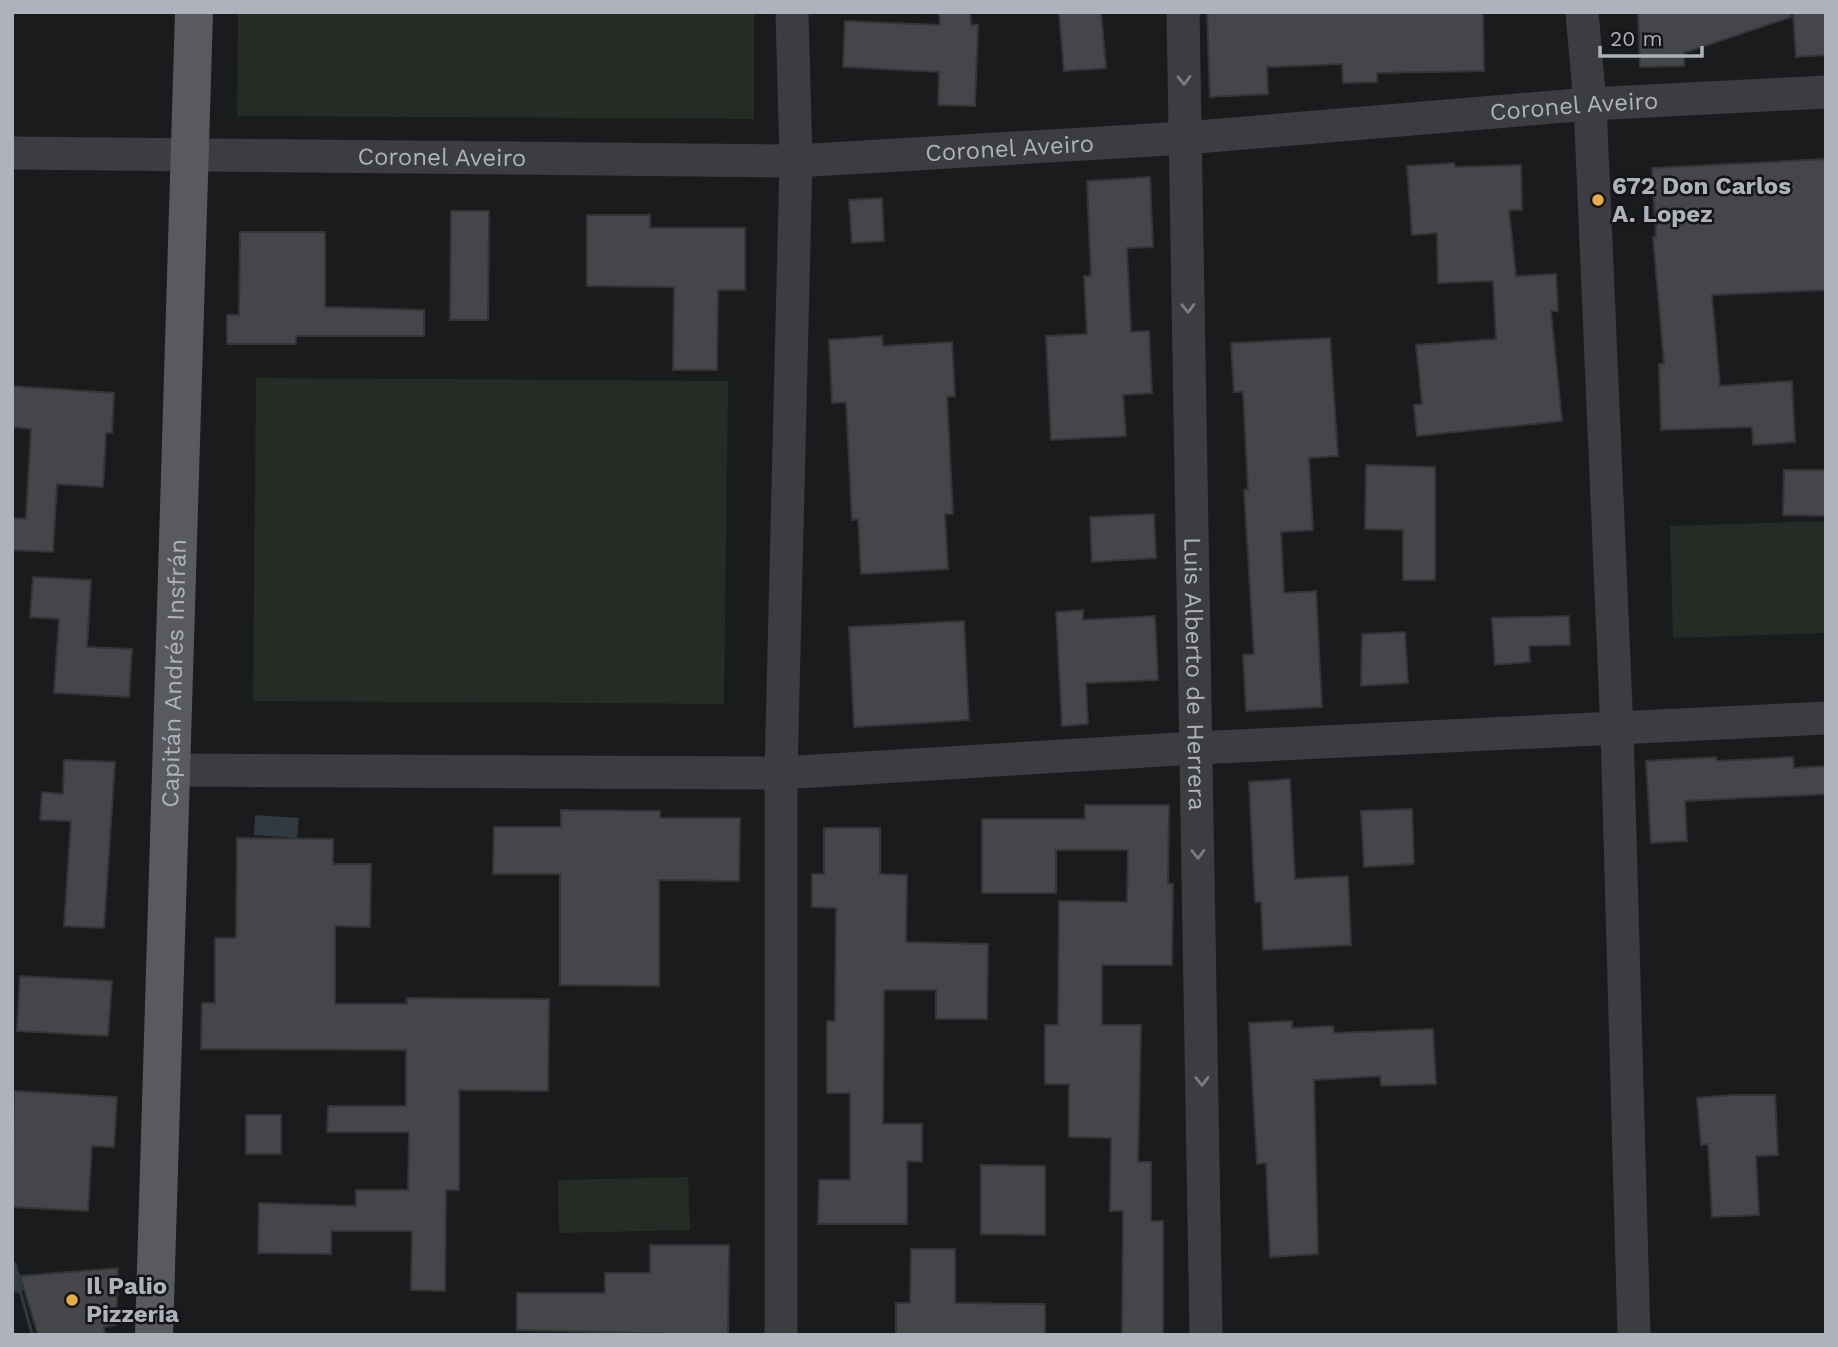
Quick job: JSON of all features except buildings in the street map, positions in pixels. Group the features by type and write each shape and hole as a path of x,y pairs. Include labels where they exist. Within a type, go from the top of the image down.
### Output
{"main road":[{"name":"Capitán Andrés Insfrán","path":"153,1335 173,769 194,12"}],"street":[{"path":"781,1335 781,773 796,161 792,12"},
{"name":"Luis Alberto de Herrera","path":"1183,12 1206,1335"},
{"path":"1582,12 1590,104 1617,730 1634,1335"},
{"name":"Coronel Aveiro","path":"12,153 796,161 1185,138 1590,104 1826,92"},
{"path":"173,769 781,773 1196,748 1826,718"}],"shaded area":[{"path":"238,12 754,12 754,119 237,116"},
{"path":"256,378 728,381 724,704 253,701"},
{"path":"1826,521 1826,633 1673,638 1670,526"},
{"path":"255,815 299,818 297,838 254,835"},
{"path":"688,1177 690,1230 559,1233 558,1180"},
{"path":"17,1274 34,1335 31,1335 14,1275"}],"waterway":[{"path":"12,1266 18,1288"}],"place":[{"name":"672 Don Carlos A. Lopez","path":"1598,200"},
{"name":"Il Palio Pizzeria","path":"72,1300"}]}
